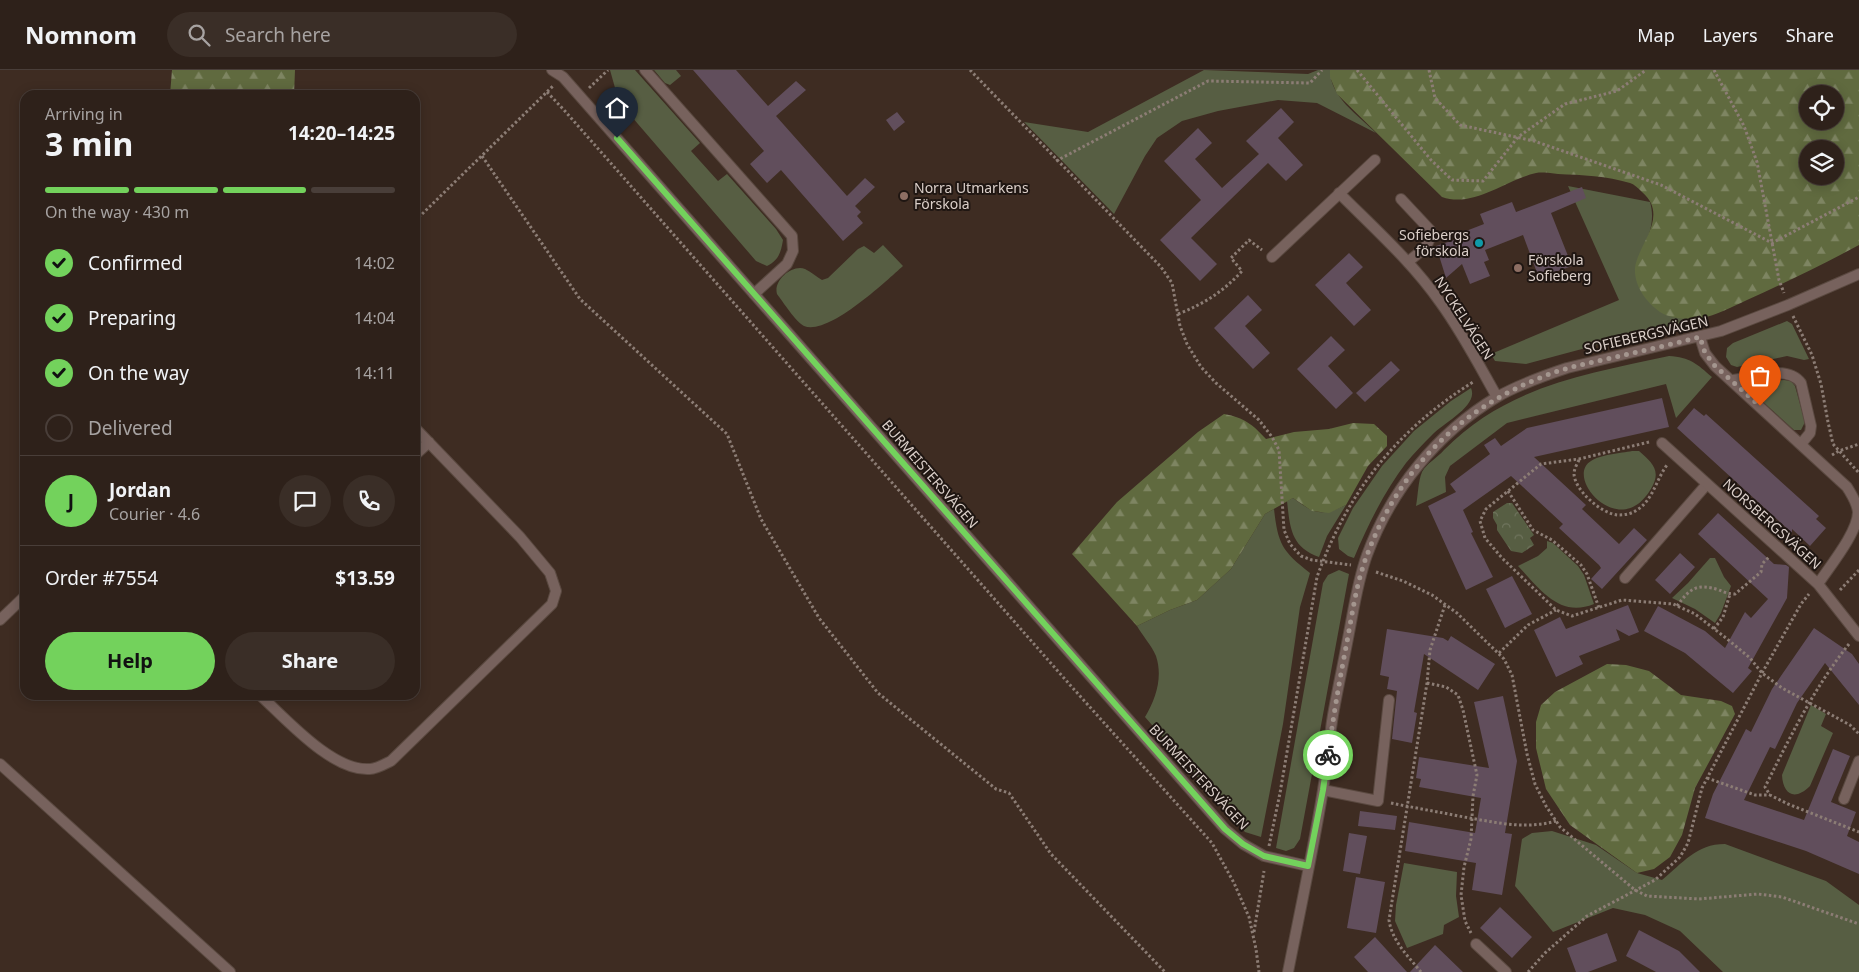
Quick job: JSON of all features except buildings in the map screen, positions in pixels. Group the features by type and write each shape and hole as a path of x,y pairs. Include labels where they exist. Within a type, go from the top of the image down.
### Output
{"street":[{"name":"BURMEISTERSVÄGEN","path":"552,70 566,73 754,294 1225,829 1243,844 1264,856 1308,866"},
{"path":"645,70 792,236 794,251 788,264 754,294"},
{"path":"1272,256 1374,160"},
{"name":"NYCKELVÄGEN","path":"1340,193 1408,262 1440,301 1462,334 1497,397"},
{"path":"1400,199 1430,230 1431,236 1429,242 1408,262"},
{"name":"SOFIEBERGSVÄGEN","path":"1288,972 1323,790 1333,716 1358,588 1367,556 1379,528 1396,495 1417,466 1436,445 1465,420 1497,397 1542,377 1567,368 1721,331 1788,305 1859,274"},
{"name":"NORSBERGSVÄGEN","path":"1700,337 1705,353 1715,366 1733,380 1847,487 1856,502 1858,513 1853,530 1818,584"},
{"path":"1733,380 1782,372 1797,377 1801,383 1811,426 1810,433 1801,444"},
{"path":"266,700 328,756 349,767 371,770 391,761 552,604 556,591 550,573 520,537 420,433"},
{"path":"420,450 429,442"},
{"name":"NORSBERGSVÄGEN","path":"1662,443 1818,584 1858,635"},
{"name":"NORSBERGSVÄGEN","path":"1624,578 1708,484"},
{"path":"0,620 20,601"},
{"path":"1323,790 1378,801 1389,700"},
{"path":"1844,799 1859,761"},
{"path":"0,764 230,972"},
{"path":"1476,944 1506,972"}],"path":[{"path":"970,70 1056,161 1161,267 1172,283 1178,314 1187,344 1201,366 1216,384 1259,420 1272,436 1278,450 1284,530 1290,544 1301,556 1322,563 1351,565"},
{"path":"1056,161 1208,81 1310,83 1322,70"},
{"path":"1357,70 1431,160 1452,180 1483,181 1518,138 1565,104 1617,92 1646,70"},
{"path":"1429,70 1435,98 1460,125 1534,141 1661,185 1772,243"},
{"path":"1714,70 1744,126 1757,162 1779,280 1788,305 1812,355 1821,384 1833,444 1859,473"},
{"path":"420,216 566,73"},
{"path":"547,92 1212,843 1234,883 1249,917 1259,972"},
{"path":"482,156 580,299 726,434 766,527 819,618 878,693 996,790 1009,793 1052,854 1166,972"},
{"path":"1772,243 1859,197"},
{"path":"1178,314 1196,307 1215,296 1232,282 1242,271 1231,258 1249,240 1272,256"},
{"path":"1269,846 1280,793 1316,577 1329,543 1372,470 1406,432 1456,392 1484,374"},
{"path":"1839,451 1859,444"},
{"path":"1579,459 1574,476 1578,487 1587,497 1606,511 1616,515 1626,515 1636,511 1645,504 1652,495 1661,473 1674,454"},
{"path":"1508,492 1533,530 1552,540 1581,565 1587,574 1599,608"},
{"path":"1677,606 1690,590 1698,587 1708,587 1730,594 1740,590 1756,578 1761,572 1762,564 1778,548"},
{"path":"1831,599 1859,570"},
{"path":"1373,571 1403,580 1432,595 1458,614 1504,659 1512,675 1527,754 1535,784 1560,827 1635,890 1647,896 1690,899 1758,894 1782,897 1859,924"},
{"path":"1528,972 1545,953 1587,916 1655,880 1680,857 1688,843 1702,788 1707,778 1801,604 1818,584"},
{"path":"1714,629 1723,617 1730,594"},
{"path":"1421,972 1390,932 1389,920 1427,683 1430,650 1445,605"},
{"path":"1499,653 1528,624 1556,610"},
{"path":"1770,795 1765,787 1808,702 1829,668 1858,635"},
{"path":"1427,683 1446,687 1458,695 1475,760 1477,775 1472,796 1471,839 1464,868 1461,895 1465,921 1476,944"},
{"path":"1707,778 1755,795 1770,795 1859,832"},
{"path":"1378,801 1503,824 1528,826 1556,821"},
{"path":"1253,936 1264,871"}],"green space":[{"path":"172,70 295,70 294,90 170,90"},
{"path":"610,70 635,70 700,143 691,151 718,181 727,174 776,229 783,240 780,252 774,261 767,266 756,261 619,102"},
{"path":"654,70 676,70 681,76 670,85 665,83"},
{"path":"1204,70 1308,74 1318,70 1330,70 1331,80 1340,97 1376,133 1317,103 1278,100 1218,111 1182,121 1157,138 1145,156 1114,214 1024,122 1088,132"},
{"path":"1330,70 1859,70 1859,245 1718,313 1696,319 1669,316 1660,312 1650,303 1642,293 1635,275 1637,259 1653,220 1653,211 1650,201 1634,185 1603,177 1538,173 1524,176 1489,192 1466,199 1442,197 1337,94 1330,77"},
{"path":"1568,186 1650,202 1651,226 1643,249 1677,318 1701,318 1679,326 1623,338 1526,364 1495,361 1491,354 1619,300"},
{"path":"883,245 903,266 856,306 827,323 814,327 804,326 777,294 778,284 789,271 800,268 805,269 822,280 828,278 858,249 864,246 874,253"},
{"path":"1787,321 1792,324 1809,359 1804,360 1787,356 1737,367 1731,365 1726,357 1727,348 1733,343"},
{"path":"1669,356 1693,362 1712,377 1676,418 1666,384 1507,423 1450,466 1445,477 1446,492 1416,506 1420,480 1424,469 1468,428 1494,411 1521,397 1549,386 1608,369"},
{"path":"1791,381 1795,386 1805,422 1801,430 1794,430 1751,391 1749,387 1753,383"},
{"path":"1471,388 1472,395 1465,408 1437,430 1406,463 1377,509 1354,558 1348,556 1339,549 1338,538 1353,508 1382,466 1414,431 1451,401"},
{"path":"1224,414 1248,422 1266,439 1294,432 1329,429 1353,423 1374,424 1387,436 1387,446 1368,466 1346,505 1329,513 1312,511 1293,498 1265,514 1231,569 1197,600 1170,610 1137,626 1072,554 1117,502 1198,432"},
{"path":"1639,451 1653,466 1656,474 1653,485 1641,502 1627,509 1613,508 1600,502 1590,492 1585,480 1584,469 1595,459"},
{"path":"1293,498 1307,508 1318,512 1330,511 1346,505 1327,536 1319,557 1310,553 1297,542 1289,520 1287,501"},
{"path":"1507,503 1512,503 1534,535 1530,538 1534,545 1522,553 1511,551 1497,530 1497,525 1493,518 1493,512"},
{"path":"1274,509 1277,531 1283,546 1293,559 1310,573 1300,607 1283,724 1261,837 1245,832 1145,717 1155,695 1159,672 1156,656 1137,626 1170,610 1197,600 1231,569 1265,514"},
{"path":"1547,541 1553,543 1578,566 1584,575 1594,604 1570,607 1560,604 1542,592 1518,566 1538,556 1547,548"},
{"path":"1710,558 1715,558 1724,577 1731,586 1721,613 1715,623 1695,609 1672,598"},
{"path":"1339,570 1349,574 1300,839 1294,848 1286,851 1276,848 1323,583 1328,575"},
{"path":"1607,664 1626,665 1649,671 1681,695 1721,701 1732,706 1735,714 1695,788 1682,835 1670,857 1654,869 1637,873 1570,825 1546,789 1536,748 1536,722 1541,705 1555,692"},
{"path":"1811,705 1826,714 1821,726 1833,733 1810,786 1805,791 1791,794 1785,787 1782,775"},
{"path":"1552,831 1596,845 1637,873 1662,880 1698,851 1706,847 1725,844 1826,881 1859,905 1859,972 1723,972 1680,931 1645,915 1613,908 1553,932 1515,886 1522,839 1532,833"},
{"path":"1404,863 1457,872 1456,896 1459,917 1444,925 1443,934 1407,948 1395,921"}],"way so far":[{"path":"1328,755 1333,716 1358,588 1367,556 1396,495 1417,466 1436,445 1465,420 1497,397 1567,368 1700,337 1705,353 1715,366 1760,406"}],"place":[{"name":"Norra Utmarkens Förskola","path":"904,196"},
{"name":"Sofiebergs förskola","path":"1479,243"},
{"name":"Förskola Sofieberg","path":"1518,268"}],"route":[{"path":"617,138 1225,829 1243,844 1264,856 1308,866 1328,755"}]}
